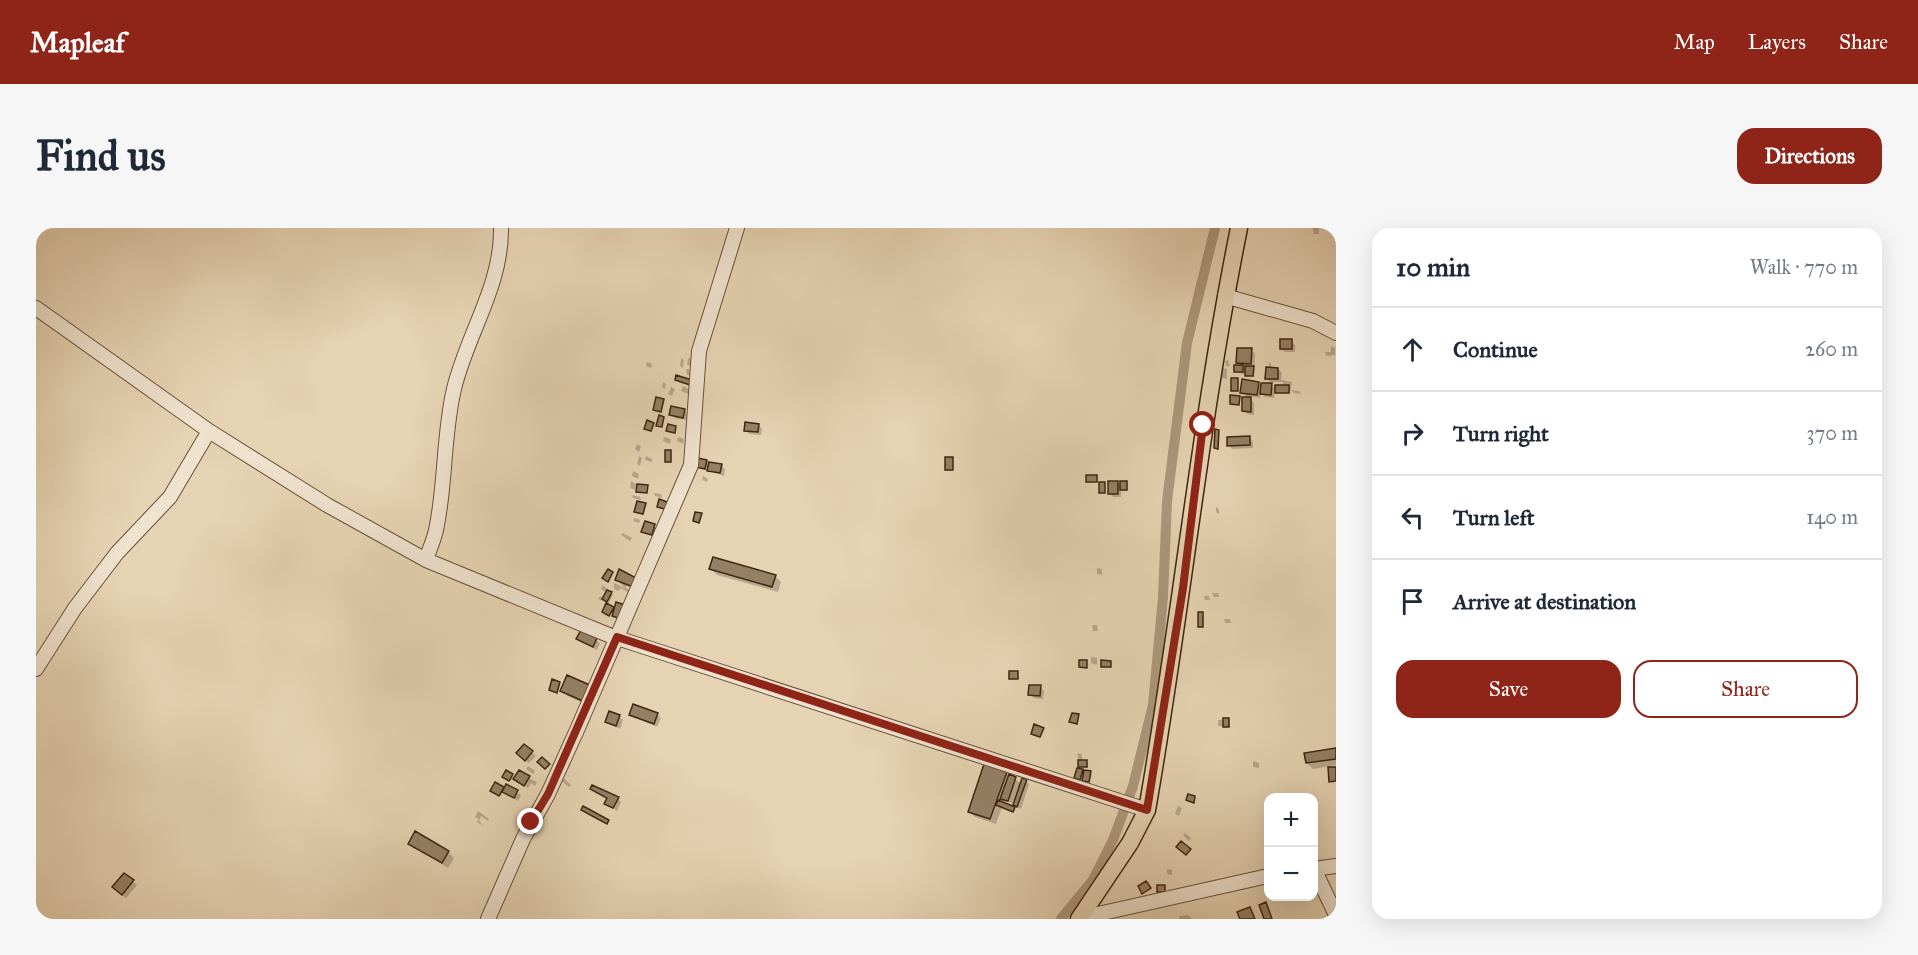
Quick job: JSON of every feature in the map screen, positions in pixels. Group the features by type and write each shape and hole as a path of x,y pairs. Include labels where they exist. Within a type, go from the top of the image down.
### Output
{"main road":[{"path":"1080,918 1130,843 1142,808 1166,702 1203,425 1239,228"}],"street":[{"path":"426,560 436,530 446,437 455,387 487,302 502,248 501,228"},
{"path":"488,919 523,838 548,794 691,465 699,351 737,228"},
{"path":"1225,296 1313,321 1336,333"},
{"path":"36,309 208,431 327,505 426,560 617,637 1105,798 1142,808"},
{"path":"36,669 75,608 117,553 170,497 208,431"},
{"path":"1318,869 1336,866"},
{"path":"1080,918 1264,877"},
{"path":"1318,878 1336,915"}],"building":[{"path":"1280,339 1292,339 1292,349 1280,349"},
{"path":"1237,348 1252,348 1251,364 1236,363"},
{"path":"1234,365 1243,365 1243,372 1234,372"},
{"path":"1245,366 1254,366 1253,376 1245,376"},
{"path":"1266,367 1278,368 1278,379 1265,379"},
{"path":"676,375 692,380 690,385 675,380"},
{"path":"1231,378 1238,378 1238,391 1231,391"},
{"path":"1242,379 1259,382 1257,395 1240,393"},
{"path":"1261,383 1272,383 1271,395 1260,394"},
{"path":"1275,385 1289,385 1289,393 1275,393"},
{"path":"1230,395 1240,396 1239,405 1230,404"},
{"path":"656,397 664,399 661,412 653,410"},
{"path":"1242,397 1251,397 1251,412 1242,411"},
{"path":"671,406 685,409 683,418 669,415"},
{"path":"659,415 664,417 662,427 656,426"},
{"path":"647,420 654,423 651,431 644,429"},
{"path":"745,422 759,424 758,432 744,431"},
{"path":"668,424 676,426 675,433 666,431"},
{"path":"1215,429 1219,430 1218,449 1214,448"},
{"path":"1250,436 1250,445 1227,446 1227,437"},
{"path":"665,450 671,450 671,462 665,462"},
{"path":"945,457 953,457 953,470 945,470"},
{"path":"698,458 707,460 705,469 696,467"},
{"path":"709,462 722,464 720,473 707,471"},
{"path":"1086,475 1097,475 1097,482 1086,482"},
{"path":"1108,481 1118,481 1118,494 1108,494"},
{"path":"1120,481 1127,481 1127,490 1120,490"},
{"path":"1099,482 1105,482 1105,493 1099,493"},
{"path":"637,484 648,485 647,493 636,492"},
{"path":"659,499 670,503 668,510 657,507"},
{"path":"637,501 646,503 643,514 634,512"},
{"path":"695,512 702,513 699,523 693,521"},
{"path":"645,521 655,524 652,535 641,532"},
{"path":"713,557 776,575 772,587 709,569"},
{"path":"608,569 613,572 608,582 602,578"},
{"path":"619,569 640,580 636,588 615,580"},
{"path":"607,590 612,592 607,602 602,599"},
{"path":"616,602 629,606 624,620 612,616"},
{"path":"606,603 614,607 609,616 602,612"},
{"path":"1198,612 1203,612 1203,627 1198,627"},
{"path":"581,630 597,638 593,647 576,639"},
{"path":"1079,660 1087,660 1087,668 1079,667"},
{"path":"1101,660 1111,661 1111,667 1101,667"},
{"path":"1009,671 1018,671 1018,679 1009,679"},
{"path":"567,675 592,686 585,702 560,691"},
{"path":"552,679 560,682 557,693 549,690"},
{"path":"1029,685 1041,685 1040,696 1028,695"},
{"path":"633,704 658,713 654,724 629,715"},
{"path":"609,711 620,715 616,726 605,722"},
{"path":"1072,713 1079,714 1077,724 1069,722"},
{"path":"1223,718 1229,718 1229,727 1223,727"},
{"path":"1034,724 1044,728 1040,737 1031,734"},
{"path":"524,744 533,751 525,761 516,753"},
{"path":"1336,748 1336,759 1306,763 1304,753"},
{"path":"542,757 550,764 545,769 537,762"},
{"path":"1078,760 1087,760 1087,767 1078,767"},
{"path":"984,764 1007,772 990,819 968,812"},
{"path":"1328,767 1336,767 1336,781 1329,782"},
{"path":"1077,768 1083,769 1080,780 1074,778"},
{"path":"506,770 513,774 509,781 502,777"},
{"path":"519,770 530,776 524,786 513,779"},
{"path":"1084,770 1091,771 1089,782 1082,781"},
{"path":"1009,774 1016,777 1008,801 1000,799"},
{"path":"1022,778 1027,779 1017,807 1013,805"},
{"path":"495,782 504,787 499,796 490,791"},
{"path":"506,784 518,790 514,798 502,792"},
{"path":"592,785 619,797 613,808 604,804 607,798 590,789"},
{"path":"1188,794 1195,796 1194,803 1186,800"},
{"path":"998,800 1015,807 1013,812 996,805"},
{"path":"583,806 609,820 607,824 581,810"},
{"path":"415,831 449,851 442,863 408,844"},
{"path":"1181,841 1191,849 1186,855 1176,847"},
{"path":"124,873 134,880 122,895 112,887"},
{"path":"1146,881 1151,888 1142,894 1138,886"},
{"path":"1157,885 1165,885 1165,892 1157,892"},
{"path":"1266,902 1272,919 1264,919 1259,905"},
{"path":"1250,907 1255,919 1240,919 1237,912"}],"waterway":[{"path":"1061,919 1093,880 1113,840 1133,786 1153,705 1163,597 1167,501 1187,343 1215,228"}],"route":[{"path":"531,822 548,794 617,637 1147,810 1183,588 1203,425"}]}
